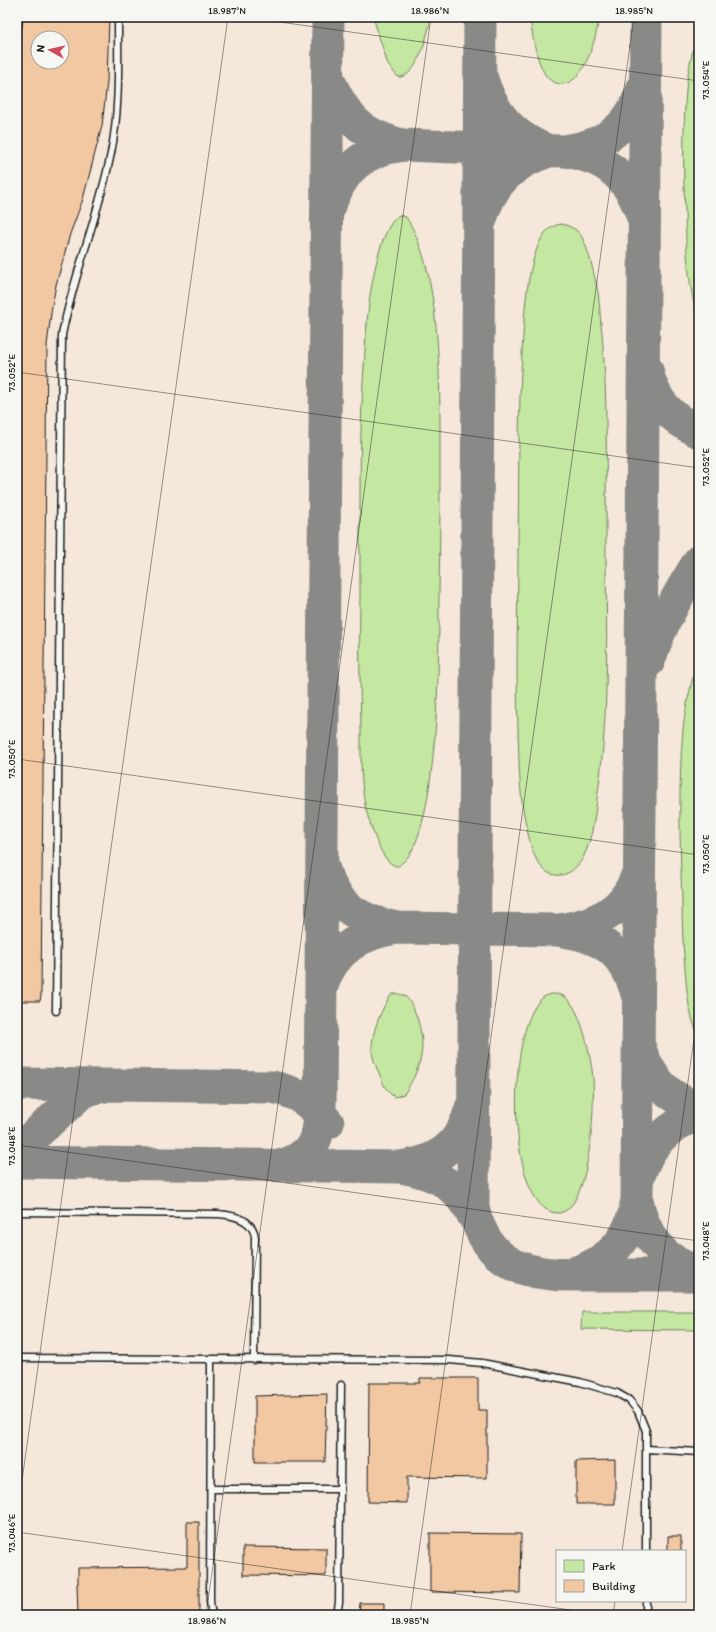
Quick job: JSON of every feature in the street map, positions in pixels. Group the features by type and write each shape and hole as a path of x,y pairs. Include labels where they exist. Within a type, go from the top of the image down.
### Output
{"lane":[{"path":"56,1011 62,335 76,277 96,212 111,152 116,110 118,17"},
{"path":"17,1212 218,1214 234,1217 247,1222 254,1230 255,1237 254,1360"},
{"path":"17,1358 449,1360 482,1363 580,1382 617,1393 630,1400 638,1411 646,1431 646,1550"},
{"path":"211,1359 210,1600 213,1615"},
{"path":"337,1615 339,1602 341,1385"},
{"path":"646,1449 699,1452"},
{"path":"211,1489 340,1489"},
{"path":"646,1602 646,1615"}],"shaded area":[{"path":"17,17 699,17 699,1615 17,1615"}],"green space":[{"path":"373,17 431,17 421,53 411,71 405,76 398,77 388,65"},
{"path":"530,17 599,17 596,35 588,58 577,76 569,82 561,84 557,83 546,76 537,55"},
{"path":"699,28 699,323 692,296 687,254 684,197 684,151 687,82"},
{"path":"399,215 406,217 418,239 426,266 432,296 436,327 440,391 440,501 439,653 435,736 431,777 424,814 415,844 403,862 397,866 383,855 373,831 366,810 362,780 360,663 360,462 366,338 370,295 376,263 383,240 387,230"},
{"path":"562,224 576,230 583,239 591,262 599,297 606,410 607,634 606,697 602,760 593,825 589,842 581,862 564,875 555,875 548,873 534,855 524,813 519,766 517,660 519,425 523,328 529,276 536,251 545,233 552,227"},
{"path":"699,655 699,1036 692,1020 687,995 682,927 680,772 686,710"},
{"path":"392,994 403,995 409,1001 418,1020 422,1041 422,1052 414,1078 404,1094 395,1097 389,1093 384,1085 374,1062 372,1049 373,1036 378,1020"},
{"path":"550,994 565,997 571,1003 576,1012 585,1034 593,1078 591,1132 584,1177 577,1196 568,1208 557,1213 539,1203 527,1179 519,1146 516,1107 518,1068 525,1033 535,1006"},
{"path":"582,1312 699,1312 699,1330 581,1329"}],"building":[{"path":"17,17 109,17 107,82 102,126 83,199 70,234 56,285 47,345 40,1001 17,1001"},
{"path":"420,1378 478,1378 478,1410 487,1410 487,1478 407,1477 407,1503 368,1502 369,1383 420,1383"},
{"path":"327,1394 325,1462 255,1462 255,1396"},
{"path":"615,1460 615,1504 576,1504 576,1461"},
{"path":"187,1522 199,1522 199,1615 78,1615 78,1568 187,1567"},
{"path":"430,1533 521,1534 520,1593 430,1592"},
{"path":"668,1536 681,1536 681,1550 668,1550"},
{"path":"243,1547 326,1548 326,1576 243,1575"},
{"path":"360,1603 384,1603 384,1615 359,1615"}],"taxiway":[{"path":"284,1165 300,1157 311,1147 318,1133 320,1114 328,17"},
{"path":"480,17 473,1208 481,1232 493,1249 507,1261 523,1268 541,1273 561,1275 699,1275"},
{"path":"574,1273 599,1262 609,1255 617,1246 630,1226 637,1200 646,17"},
{"path":"328,78 341,104 356,123 376,136 403,145"},
{"path":"482,79 486,91 498,113 506,122 524,138 547,150"},
{"path":"564,151 593,144 605,139 615,131 632,111 639,99 644,84"},
{"path":"329,208 340,183 356,164 365,157 376,152 403,145 564,151 579,154 592,158 614,171 631,191 643,218"},
{"path":"481,219 485,206 491,195 506,176 525,161 549,151"},
{"path":"647,370 654,391 665,408 680,421 699,432"},
{"path":"649,661 664,622 699,561"},
{"path":"323,867 334,892 350,909 371,921 397,928"},
{"path":"560,930 588,923 610,912 619,905 627,895 634,884 639,870"},
{"path":"322,986 333,963 341,953 350,945 361,939 384,930 397,928 557,930 586,936 609,948 618,956 625,967 632,979 637,994"},
{"path":"639,1046 648,1068 661,1085 678,1099 699,1108"},
{"path":"17,1084 272,1087 297,1095 310,1104 328,1123"},
{"path":"17,1151 80,1094 90,1089 104,1086"},
{"path":"399,1167 425,1161 446,1150 461,1133 471,1108"},
{"path":"639,1176 648,1155 661,1138 678,1124 699,1115"},
{"path":"17,1162 399,1167 436,1177 454,1189 462,1198 476,1220"},
{"path":"637,1200 644,1225 657,1245 665,1254 675,1261 699,1272"}]}
